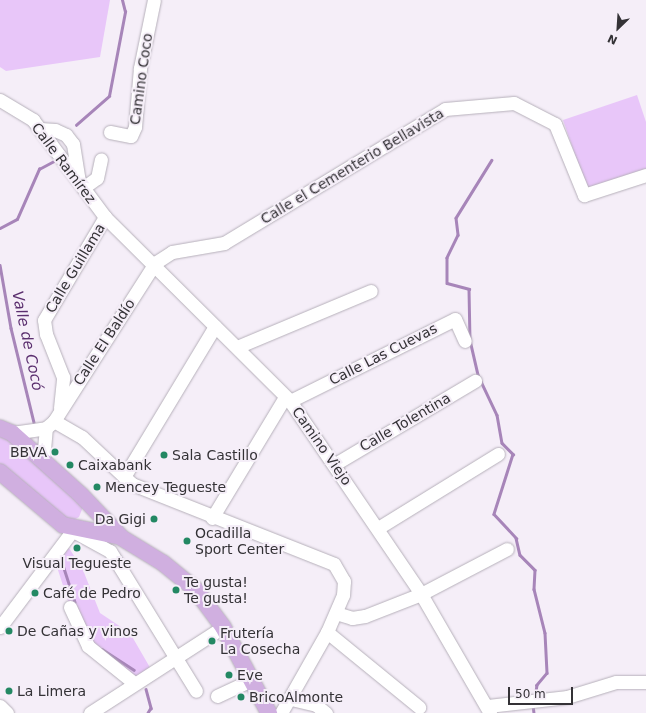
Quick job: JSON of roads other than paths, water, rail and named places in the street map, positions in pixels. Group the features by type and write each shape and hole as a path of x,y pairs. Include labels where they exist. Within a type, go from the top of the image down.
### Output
{"main road":[{"path":"6,431 43,461 122,538 163,563 195,590 222,627 269,713"},
{"path":"0,472 53,519 75,527 122,538"},
{"path":"75,527 84,519 88,504"}],"street":[{"name":"Camino Coco","path":"110,132 131,136 135,127 140,68 154,0"},
{"name":"Calle Ramírez","path":"0,100 33,120 104,217"},
{"name":"Calle el Cementerio Bellavista","path":"155,264 172,252 224,243 445,108 514,103 555,124 584,195 646,175"},
{"path":"40,129 61,132 73,144 82,186 97,178 101,159"},
{"name":"Camino Viejo","path":"104,217 155,264 288,399 335,464 378,528 421,594 490,709"},
{"name":"Calle Guillama","path":"43,461 50,423 63,377 46,334 44,320 104,217"},
{"name":"Calle El Baldío","path":"50,423 155,264"},
{"path":"237,347 370,290"},
{"name":"Calle Las Cuevas","path":"288,399 455,319 465,341"},
{"path":"124,476 215,326"},
{"name":"Calle Tolentina","path":"335,464 475,381"},
{"path":"212,518 288,399"},
{"path":"6,431 50,423 82,437 124,476 150,493 334,564 344,580 336,613 291,699 281,713"},
{"path":"378,528 498,454"},
{"path":"0,627 75,527"},
{"path":"75,527 77,533 110,551 196,691"},
{"path":"336,613 352,618 365,616 421,594 508,549"},
{"path":"70,607 88,646 134,683"},
{"path":"90,713 175,655 222,627"},
{"path":"327,632 419,707"},
{"path":"217,696 251,680"},
{"path":"490,709 567,697 616,682 646,682"},
{"path":"291,699 316,705 326,713"},
{"path":"0,706 8,713"}],"waterway":[{"path":"76,125 109,96 125,12 122,0"},
{"path":"492,160 456,218 458,235 447,258 447,283 469,289 470,340 478,375 497,415 502,443 513,454 494,514 516,538 520,555 535,570 534,589 545,633 547,673 537,685 535,697"},
{"path":"0,228 17,219 39,169 54,161"},
{"name":"Valle de Cocó","path":"0,265 11,328 34,422"},
{"name":"Valle de Cocó","path":"61,559 75,602"},
{"name":"Valle de Cocó","path":"102,649 134,670"},
{"name":"Valle de Cocó","path":"146,689 151,708 148,713"},
{"path":"533,705 534,713"}],"place":[{"name":"BBVA","path":"55,452"},
{"name":"Sala Castillo","path":"164,455"},
{"name":"Caixabank","path":"70,465"},
{"name":"Mencey Tegueste","path":"97,487"},
{"name":"Da Gigi","path":"154,519"},
{"name":"Ocadilla Sport Center","path":"187,541"},
{"name":"Visual Tegueste","path":"77,548"},
{"name":"Te gusta! Te gusta!","path":"176,590"},
{"name":"Café de Pedro","path":"35,593"},
{"name":"De Cañas y vinos","path":"9,631"},
{"name":"Frutería La Cosecha","path":"212,641"},
{"name":"Eve","path":"229,675"},
{"name":"La Limera","path":"9,691"},
{"name":"BricoAlmonte","path":"241,697"}]}
